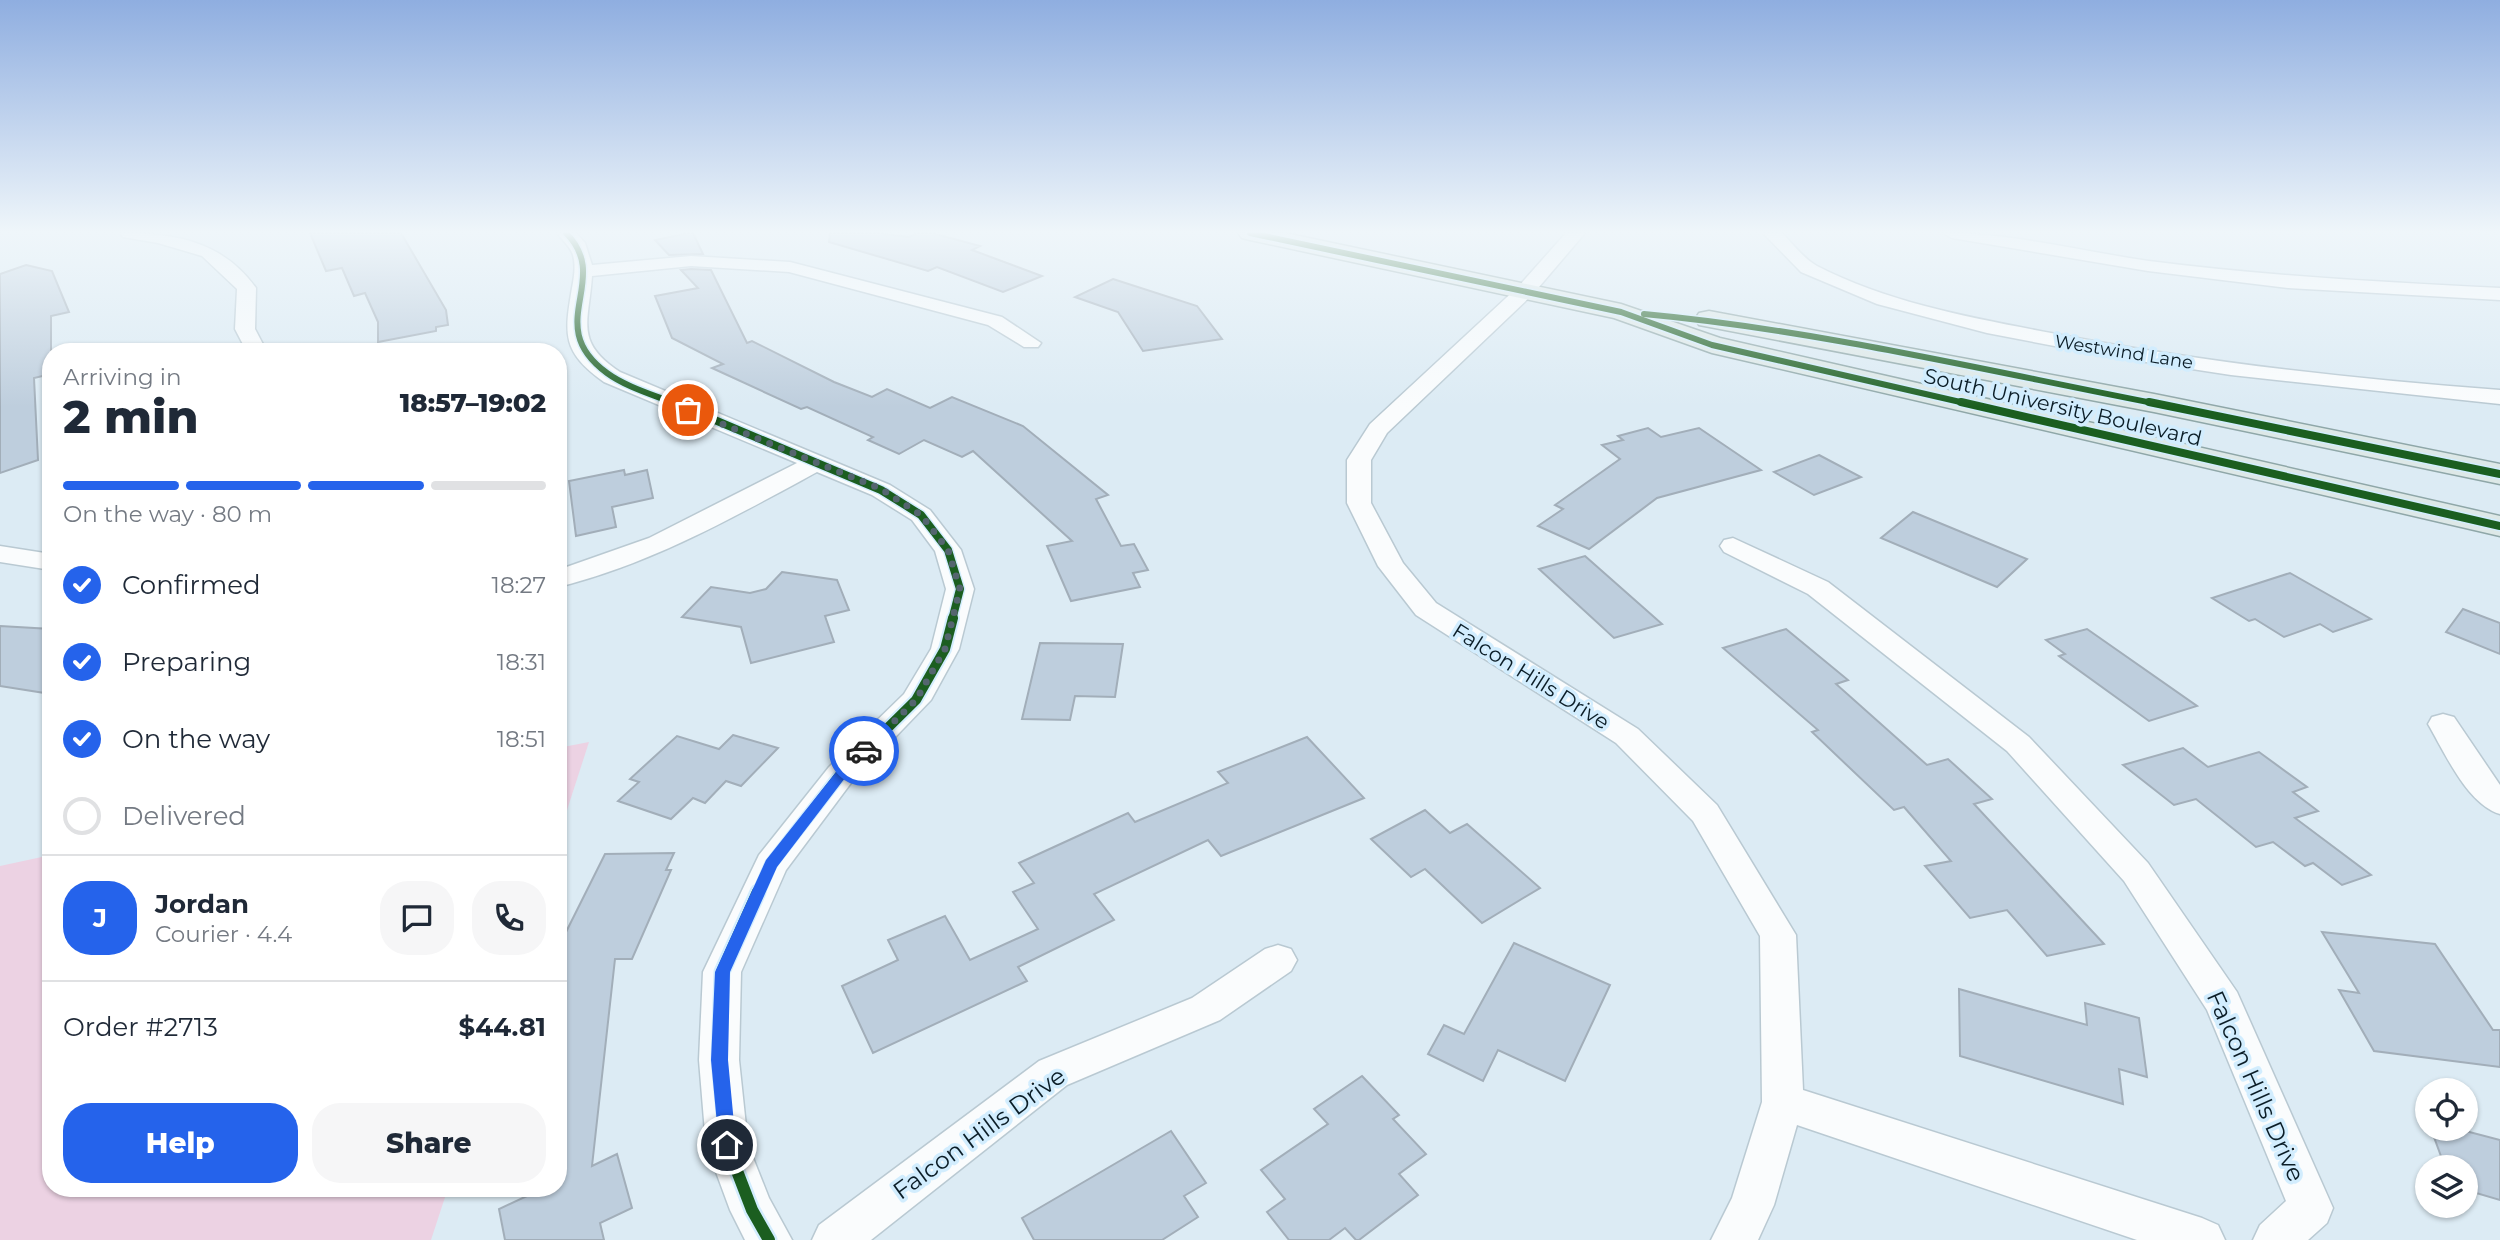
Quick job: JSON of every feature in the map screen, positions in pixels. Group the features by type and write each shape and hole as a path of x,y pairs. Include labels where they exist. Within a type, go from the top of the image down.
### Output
{"main road":[{"name":"South University Boulevard","path":"1530,291 1620,312 1712,345 2500,526"},
{"name":"South University Boulevard","path":"1620,312 1702,318 2154,403 2500,474"}],"street":[{"path":"247,291 245,329 252,343"},
{"path":"582,291 575,333 592,364 612,377 881,489 921,515 948,550 960,589 945,649 916,700 840,775 771,864 722,972 719,1060 727,1145 752,1210 769,1240"},
{"path":"881,291 995,321 1031,343"},
{"name":"Falcon Hills Drive","path":"1525,291 1378,429 1359,460 1359,503 1391,566 1426,609 1627,736 1705,813 1778,935 1783,1102 1752,1205 1734,1240"},
{"name":"Westwind Lane","path":"1854,291 1908,309 1964,323 2181,362 2320,382 2500,397"},
{"path":"2412,291 2500,295"},
{"path":"567,576 672,539 815,463"},
{"name":"Falcon Hills Drive","path":"1733,546 1818,588 2018,744 2136,872 2223,1003 2311,1208 2276,1240"},
{"path":"0,554 42,561"},
{"path":"2443,724 2485,790 2500,802"},
{"name":"Falcon Hills Drive","path":"835,1240 1053,1073 1206,1009 1278,960"},
{"path":"1783,1102 2202,1240"}],"shaded area":[{"path":"589,742 567,810 567,746"},
{"path":"42,857 42,1197 445,1197 431,1240 0,1240 0,866"}],"building":[{"path":"0,291 60,291 69,312 51,316 51,343 42,343 42,376 34,378 38,460 0,473"},
{"path":"352,291 435,291 446,310 448,325 436,327 436,331 378,342 378,322 365,293 354,296"},
{"path":"683,291 721,291 747,343 752,341 834,382 872,397 887,389 930,408 952,397 1023,426 1108,495 1096,499 1121,546 1134,544 1148,570 1133,573 1140,587 1071,601 1047,546 1072,541 973,451 962,457 924,440 899,454 868,440 873,437 807,407 801,409 712,368 723,364 672,338 655,296"},
{"path":"1088,291 1150,291 1197,306 1222,339 1143,351 1118,312 1075,297"},
{"path":"1648,428 1661,437 1699,428 1761,470 1657,498 1589,549 1538,526 1563,509 1555,505 1620,459 1602,445 1623,440 1618,436"},
{"path":"1819,455 1861,477 1814,495 1774,472"},
{"path":"624,470 625,475 647,470 653,498 612,507 616,527 576,536 569,481"},
{"path":"1913,512 2027,559 1997,587 1881,538"},
{"path":"1585,556 1662,624 1614,638 1539,569"},
{"path":"782,572 837,580 849,610 825,616 834,642 751,663 741,627 682,617 711,587 750,593 766,589"},
{"path":"2290,573 2371,619 2333,632 2320,624 2284,637 2255,619 2249,621 2212,598"},
{"path":"2463,609 2500,623 2500,654 2446,632"},
{"path":"0,626 42,628 42,693 0,686"},
{"path":"1786,629 1848,680 1836,684 1927,765 1948,759 1992,799 1974,804 2104,944 2047,956 2007,910 1970,918 1925,866 1951,861 1904,807 1894,810 1812,732 1818,730 1723,648"},
{"path":"2087,629 2197,706 2149,721 2059,656 2065,654 2046,640"},
{"path":"1040,643 1123,644 1115,697 1075,696 1070,720 1022,719"},
{"path":"733,735 778,748 741,786 726,781 705,803 693,798 671,819 618,801 639,782 630,779 677,736 719,749"},
{"path":"1307,737 1364,798 1221,856 1208,840 1094,894 1114,920 1018,967 1027,981 873,1053 842,986 898,960 888,940 945,916 970,960 1038,929 1013,892 1034,883 1019,863 1128,813 1135,822 1228,783 1218,772"},
{"path":"2183,748 2208,767 2259,752 2307,787 2293,792 2318,811 2295,818 2371,875 2342,885 2313,863 2305,866 2273,842 2256,847 2196,799 2174,805 2123,765"},
{"path":"1425,810 1450,833 1467,824 1540,888 1482,923 1425,869 1411,877 1371,839"},
{"path":"674,853 666,870 671,870 632,959 615,959 592,1166 617,1154 632,1208 600,1223 604,1240 505,1240 499,1209 525,1197 567,1197 567,930 605,854"},
{"path":"2322,932 2435,944 2493,1030 2500,1030 2500,1067 2374,1051 2339,990 2359,993"},
{"path":"1514,943 1610,985 1565,1081 1498,1050 1483,1081 1428,1054 1444,1025 1464,1034"},
{"path":"1959,989 2087,1025 2085,1003 2139,1018 2147,1077 2119,1069 2123,1104 1960,1056"},
{"path":"1362,1076 1399,1115 1393,1119 1426,1154 1399,1174 1418,1195 1359,1240 1345,1228 1329,1240 1289,1240 1267,1212 1285,1199 1261,1170 1328,1124 1314,1109"},
{"path":"1171,1131 1206,1183 1184,1196 1198,1217 1162,1240 1034,1240 1022,1218"},
{"path":"2478,1134 2500,1140 2500,1200 2478,1194 2478,1155 2441,1155 2435,1141 2478,1141"}],"cycle path":[{"path":"581,291 576,318 577,338 594,363 612,377 881,490 921,515 948,550 960,589 945,649 916,700 840,775 771,864 722,972 719,1060 727,1145 752,1210 769,1240"},
{"path":"1522,291 1621,312 1712,345 2500,526"},
{"path":"1644,314 1806,336 2500,474"}],"way so far":[{"path":"688,410 881,489 921,515 948,550 960,589 945,649 916,700 864,751"}],"route":[{"path":"727,1145 719,1060 722,972 771,864 840,775 864,751"}]}
